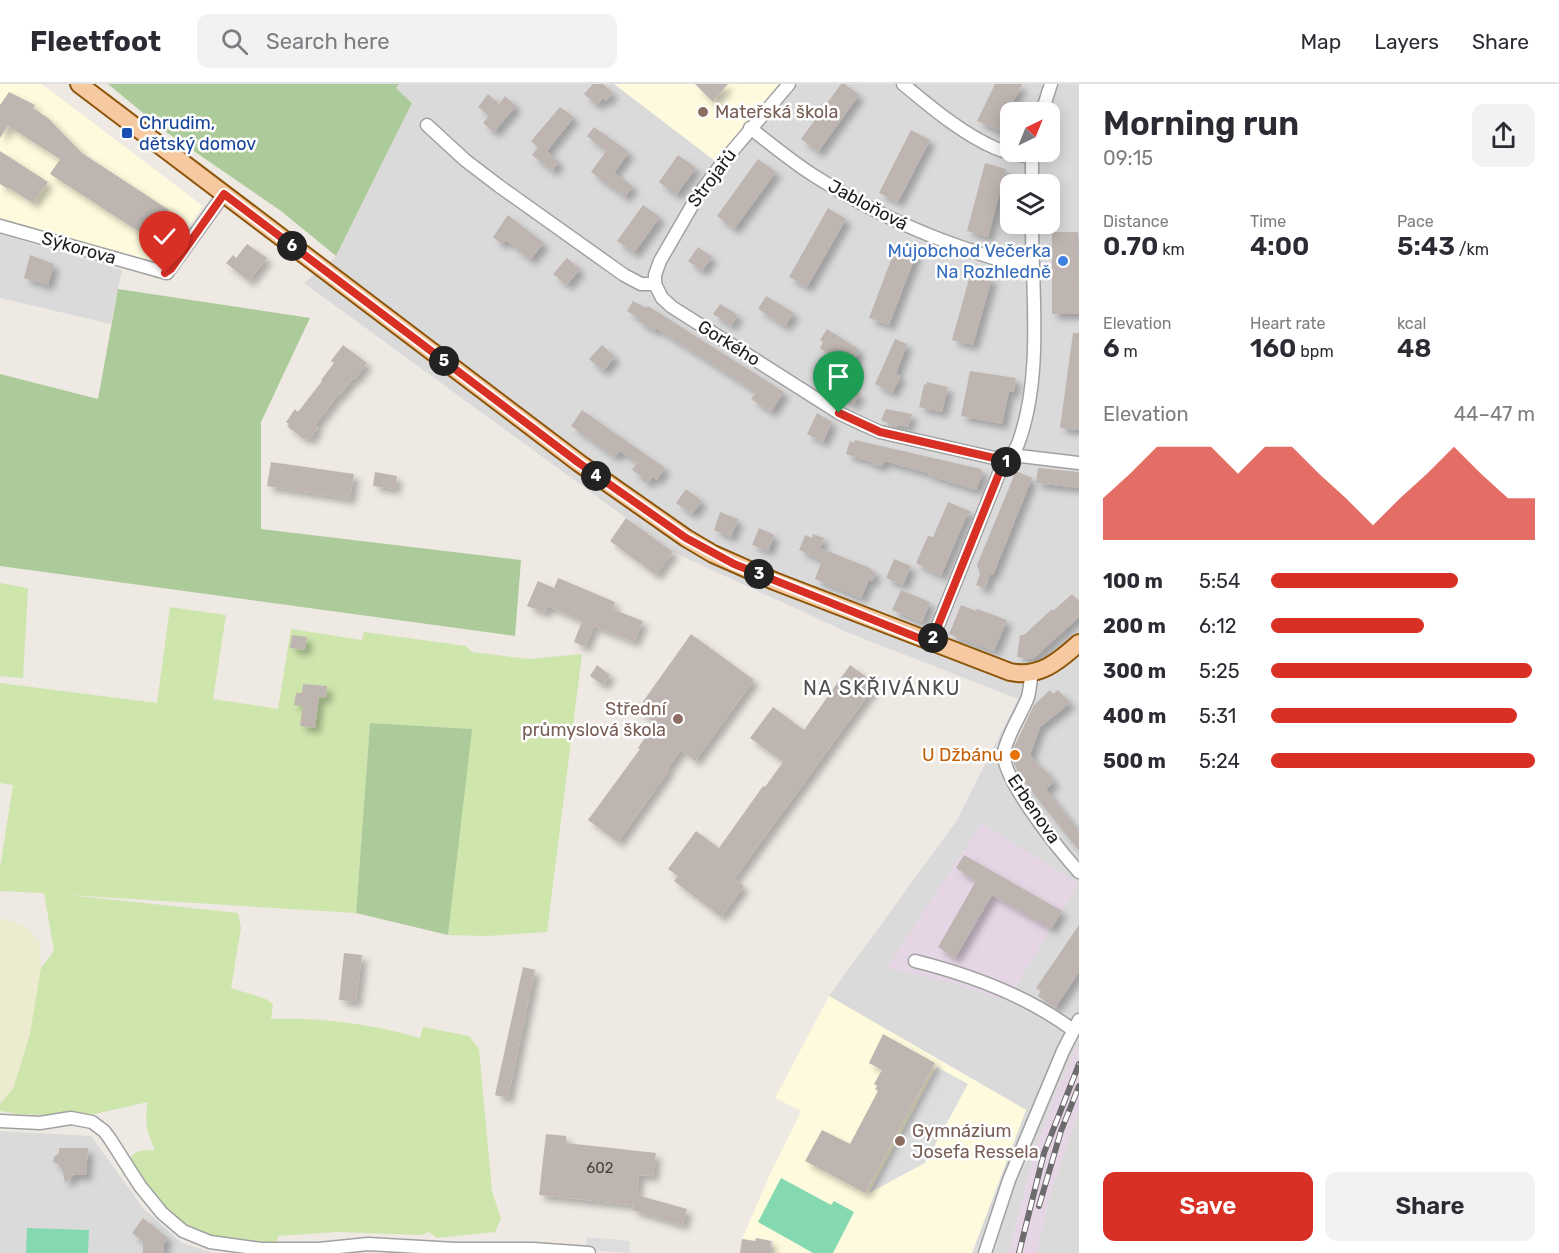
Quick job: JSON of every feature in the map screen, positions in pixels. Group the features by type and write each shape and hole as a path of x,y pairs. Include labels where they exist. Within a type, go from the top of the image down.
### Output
{"main road":[{"path":"79,84 579,463 686,538 744,568 1010,672 1032,674 1051,666 1079,643"}],"street":[{"name":"Strojařů","path":"655,284 655,275 660,261 683,218 723,162 789,84"},
{"path":"903,84 949,120 982,141 1000,149"},
{"path":"1045,102 1050,84"},
{"path":"427,125 465,160 499,186 624,275 641,284 655,284"},
{"name":"Jabloňová","path":"750,128 811,174 890,218 934,237 1005,262 1032,263"},
{"name":"Sýkorova","path":"0,226 167,273 224,194"},
{"path":"931,643 1000,471 1012,455 1022,429 1031,387 1034,326 1032,234"},
{"name":"Gorkého","path":"655,284 662,298 672,307 839,413 880,432 994,458 1012,455 1079,464"},
{"name":"Erbenova","path":"1032,674 1027,698 1006,745 1004,759 1011,778 1027,804 1079,872"},
{"path":"915,961 951,970 991,984 1076,1025 1010,1179 985,1253"},
{"path":"0,1121 40,1123 79,1118 98,1125 110,1139 140,1186 162,1213 183,1231 210,1242 230,1246 280,1249 319,1249 368,1244 544,1249 589,1253"}],"shaded area":[{"path":"0,84 42,84 203,206 162,264 0,218"},
{"path":"399,84 1079,84 1079,1042 1057,1090 1035,1150 1009,1253 972,1253 1026,1110 829,996 957,820 1018,699 849,633 673,552 304,283 336,256 412,103 396,88"},
{"name":"Mateřská škola","path":"614,84 781,84 715,161"},
{"path":"0,234 122,270 111,324 0,298"},
{"path":"982,823 1078,884 1007,1001 953,983 887,968"},
{"name":"Gymnázium Josefa Ressela","path":"829,996 1026,1110 972,1253 772,1253 774,1241 756,1238 755,1241 742,1239 801,1111 775,1098"},
{"path":"1079,1042 1079,1108 1049,1198 1037,1253 1009,1253 1035,1150 1057,1090"},
{"path":"937,1067 968,1084 925,1163 869,1193"},
{"path":"1079,1108 1079,1253 1037,1253 1049,1198"},
{"path":"0,1131 91,1136 144,1209 182,1243 214,1253 0,1253"},
{"path":"587,1237 630,1241 629,1253 586,1250"}],"green space":[{"path":"108,84 399,84 396,88 412,103 336,256 281,211 166,132"},
{"path":"118,289 310,318 261,422 261,529 521,560 515,636 0,566 0,374 98,399"},
{"path":"0,583 28,588 23,678 0,676"},
{"path":"170,607 226,615 213,699 278,709 291,629 362,640 364,632 466,646 472,652 529,659 582,654 547,932 487,936 448,935 471,729 370,723 356,913 68,895 238,913 241,928 231,988 266,999 273,1004 271,1019 308,1019 346,1023 420,1038 423,1027 469,1036 479,1049 492,1191 501,1219 495,1232 437,1238 429,1232 421,1235 337,1232 278,1236 277,1243 241,1242 217,1238 194,1230 175,1219 129,1162 136,1153 155,1150 147,1126 148,1102 90,1115 64,1112 47,1115 17,1114 0,1111 0,1104 13,1089 30,1034 41,968 54,951 44,893 0,891 0,868 13,785 0,783 0,683 157,703"},
{"path":"370,723 472,729 448,935 356,913"},
{"path":"0,918 22,925 40,943 41,968 30,1034 13,1089 0,1104"},
{"path":"781,1178 831,1205 834,1201 854,1212 833,1253 813,1253 758,1222"},
{"path":"27,1228 89,1230 88,1253 26,1253"}],"building":[{"path":"593,84 603,84 613,93 606,101 603,98 597,105 584,94"},
{"path":"695,84 728,84 713,102"},
{"path":"841,84 845,84 859,95 818,152 801,139"},
{"path":"995,84 1022,84 1013,102 1000,102 999,131 977,121"},
{"path":"9,92 35,105 33,108 48,118 82,153 169,210 150,239 50,174 60,159 8,126 0,138 0,105"},
{"path":"488,94 499,104 505,96 516,106 494,132 483,123 489,116 478,107"},
{"path":"560,107 574,117 547,151 559,162 552,171 532,155 538,147 531,141"},
{"path":"594,127 629,152 614,173 633,186 625,197 591,172 606,151 587,136"},
{"path":"911,130 930,140 898,202 879,193"},
{"path":"0,151 48,182 33,203 0,184"},
{"path":"678,155 696,168 676,195 659,182"},
{"path":"758,159 776,172 734,229 717,216"},
{"path":"985,163 1006,169 1005,174 1000,174 1000,192 988,237 967,231"},
{"path":"643,205 660,217 634,253 617,241"},
{"path":"828,208 846,219 807,287 789,277"},
{"path":"508,215 544,243 530,260 506,240 502,244 493,237"},
{"path":"1078,232 1079,314 1052,314 1052,234"},
{"path":"247,244 267,258 249,281 226,263 233,255 236,258"},
{"path":"897,244 917,252 889,325 869,318"},
{"path":"698,247 712,257 702,271 688,261"},
{"path":"30,255 54,264 48,285 24,278"},
{"path":"567,258 580,269 567,285 553,274"},
{"path":"971,272 992,278 973,345 952,340"},
{"path":"766,296 794,313 785,326 758,309"},
{"path":"633,301 646,308 648,306 784,392 771,412 751,399 756,392 656,328 655,331 638,321 639,318 627,311"},
{"path":"720,304 738,315 731,326 713,314"},
{"path":"827,329 860,350 853,361 848,358 844,364 820,348 823,342 820,340"},
{"path":"1073,333 1079,333 1079,430 1060,428"},
{"path":"895,339 907,344 896,374 901,376 892,393 875,384"},
{"path":"343,345 367,363 315,425 318,428 309,440 306,437 304,439 287,426 289,424 286,422 295,409 298,412 322,381 334,363 331,361"},
{"path":"602,345 615,357 603,371 589,359"},
{"path":"970,371 1016,378 1014,392 1009,391 1002,424 961,416"},
{"path":"927,382 948,387 942,412 919,407 924,384 926,385"},
{"path":"845,384 860,394 853,405 838,395"},
{"path":"886,409 912,414 908,427 898,425 897,427 881,420"},
{"path":"582,410 665,468 657,480 652,477 649,482 644,482 641,476 632,470 637,463 620,451 615,457 571,426"},
{"path":"817,413 832,422 823,442 807,434"},
{"path":"855,440 981,469 983,473 976,490 884,461 882,466 871,464 871,462 846,454 850,441 854,443"},
{"path":"271,462 354,474 350,499 267,486"},
{"path":"1038,468 1079,472 1079,488 1036,483"},
{"path":"1016,471 1032,478 993,575 990,574 985,589 976,585 980,574 977,565"},
{"path":"375,472 397,476 395,489 373,486"},
{"path":"686,489 702,501 692,514 676,503"},
{"path":"948,502 972,512 966,517 941,576 916,563 928,536 933,537"},
{"path":"720,512 738,519 731,537 714,530"},
{"path":"626,518 673,552 656,575 610,541"},
{"path":"759,528 774,535 768,551 752,545"},
{"path":"813,534 824,538 820,548 870,568 876,574 872,581 869,580 861,598 815,579 822,560 799,550 805,535 812,538"},
{"path":"894,559 911,566 903,585 886,578"},
{"path":"558,578 615,602 612,609 643,621 634,642 594,626 585,647 574,642 582,621 548,606 545,613 527,606 538,581 554,588"},
{"path":"901,590 930,602 922,622 892,610"},
{"path":"1072,594 1079,601 1079,617 1033,659 1017,657 1020,635 1024,635"},
{"path":"961,605 1007,620 994,651 949,634"},
{"path":"691,634 754,680 695,761 681,750 618,842 588,820 640,749 638,748 655,723 637,710"},
{"path":"292,635 307,637 305,650 290,648"},
{"path":"597,665 610,675 603,685 590,676"},
{"path":"850,665 876,684 734,879 744,886 721,917 674,881 678,876 668,869 696,831 719,848 783,762 750,738 773,707 804,730"},
{"path":"303,684 327,686 326,698 319,697 315,728 300,726 303,706 294,705 296,693 302,693"},
{"path":"1050,690 1053,694 1058,690 1070,703 1040,727 1030,755 1054,782 1046,789 1079,832 1079,851 1019,775 1013,761 1014,747 1034,705"},
{"path":"964,855 1062,911 1051,929 992,895 955,958 938,947 976,881 956,868"},
{"path":"1079,925 1079,972 1055,1008 1038,996 1041,991 1036,988"},
{"path":"344,953 362,955 356,1002 339,1000"},
{"path":"523,967 535,970 508,1098 495,1095"},
{"path":"883,1034 935,1063 865,1193 805,1161 822,1130 850,1144 878,1091 874,1084 882,1070 869,1063"},
{"path":"546,1134 566,1136 566,1143 656,1153 653,1176 639,1175 637,1195 687,1209 683,1225 632,1210 633,1205 539,1195"},
{"path":"59,1148 88,1148 86,1175 74,1175 65,1183 59,1165 53,1162 54,1157 59,1153"},
{"path":"143,1218 168,1238 164,1243 164,1253 143,1253 143,1241 132,1233"},
{"path":"756,1238 771,1241 770,1253 740,1253 742,1239 755,1241"}],"railway":[{"path":"1019,1253 1044,1153 1079,1064"},
{"path":"1039,1206 1061,1131 1079,1086"}],"place":[{"name":"Mateřská škola","path":"703,112"},
{"name":"Chrudim, dětský domov","path":"127,133"},
{"name":"Můjobchod Večerka Na Rozhledně","path":"1063,261"},
{"name":"Střední průmyslová škola","path":"678,719"},
{"name":"U Džbánu","path":"1015,755"},
{"name":"Gymnázium Josefa Ressela","path":"900,1141"}],"district":[{"name":"NA SKŘIVÁNKU","path":"882,688"}],"route":[{"path":"165,273 171,269 224,194 579,463 686,538 734,564 931,643 1000,471 1012,455 994,458 880,432 839,413"}]}
